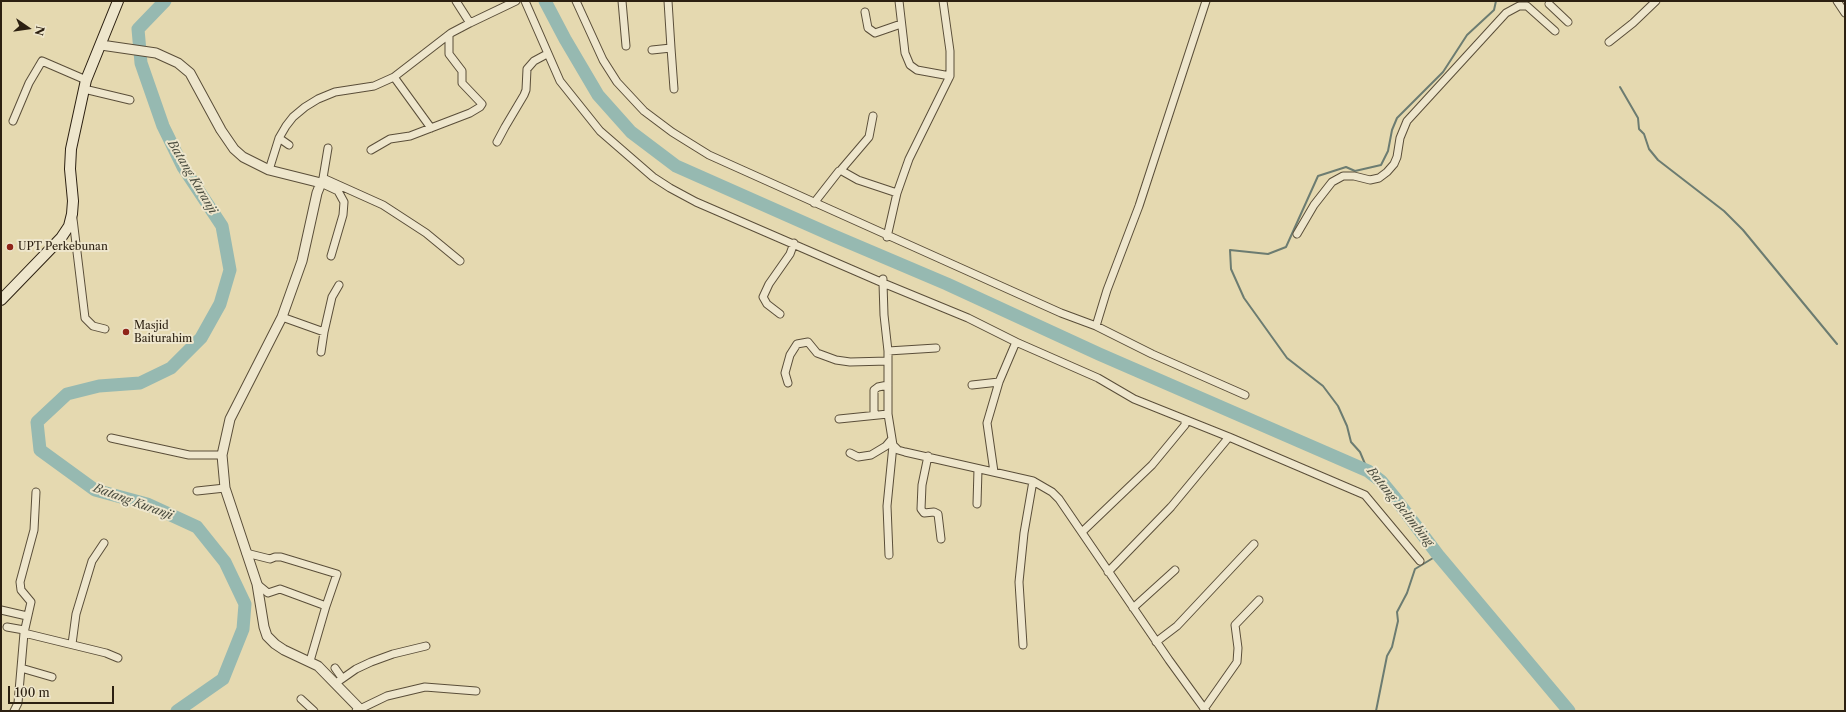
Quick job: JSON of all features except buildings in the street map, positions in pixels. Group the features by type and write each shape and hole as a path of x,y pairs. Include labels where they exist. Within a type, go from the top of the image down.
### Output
{"main road":[{"path":"1,300 61,238 68,226 72,214 73,201 70,149 85,85 117,1"}],"street":[{"path":"456,1 470,22"},
{"path":"269,170 279,138 293,117 318,99 335,92 374,86 394,78 449,35 470,22 516,1"},
{"path":"525,1 560,81 589,119 622,151 653,177 670,188 696,202 968,318 1016,342 1098,378 1134,399 1229,436 1365,495 1420,561"},
{"path":"576,1 603,60 617,82 644,111 672,132 709,155 887,237 1061,313 1096,326 1152,354 1245,395"},
{"path":"622,1 626,46"},
{"path":"668,1 674,89"},
{"path":"899,1 905,53 910,64 917,70 950,76"},
{"path":"887,237 897,192 909,159 950,76 950,51 943,1"},
{"path":"1096,326 1107,290 1139,206 1206,1"},
{"path":"1608,42 1633,23 1656,1"},
{"path":"1838,1 1845,13"},
{"path":"1539,15 1550,3 1568,22"},
{"path":"1298,234 1314,205 1332,182 1343,176 1354,176 1370,180 1379,178 1394,164 1397,157 1400,138 1407,121 1506,13 1516,7 1524,5 1539,15 1555,31"},
{"path":"865,12 868,28 875,33 901,24"},
{"path":"371,150 390,139 410,136 470,113 480,107 482,104 462,83 462,71 449,54 449,35"},
{"path":"101,45 156,54 178,63 190,73 221,130 234,149 253,164 269,170 322,180 383,205 426,233 460,260"},
{"path":"652,50 671,48"},
{"path":"497,142 504,127 524,96 526,90 527,69 534,61 547,54"},
{"path":"13,121 28,83 42,61 85,85 130,100"},
{"path":"394,78 431,128"},
{"path":"814,204 837,172 840,171 869,137 873,116"},
{"path":"279,138 290,145"},
{"path":"328,148 322,180 317,193 302,261 282,317 230,419 222,456 225,488 257,584 267,636 280,647 318,666 339,681 360,710 387,696 425,687 476,691"},
{"path":"840,171 858,180 897,192"},
{"path":"322,180 338,191 344,202 343,215 331,256"},
{"path":"72,214 85,318 93,326 105,329"},
{"path":"780,314 767,304 763,297 769,284 790,254 794,243"},
{"path":"883,281 884,315 888,350 888,414 892,443 887,506 889,555"},
{"path":"321,352 332,297 339,285"},
{"path":"282,317 324,332"},
{"path":"788,383 784,373 790,355 797,344 808,342 817,353 836,360 850,362 888,361"},
{"path":"994,472 987,422 999,382 1016,342"},
{"path":"888,350 936,348"},
{"path":"972,385 999,382"},
{"path":"874,415 874,390 878,387 888,385"},
{"path":"839,418 888,414"},
{"path":"1082,532 1152,465 1185,425 1185,420"},
{"path":"1108,572 1171,507 1229,436"},
{"path":"111,438 190,455 222,456"},
{"path":"850,453 858,456 871,455 892,443"},
{"path":"892,443 898,450 1033,481 1044,486 1058,498 1156,642 1205,710 1237,662 1238,645 1234,629 1235,625 1259,600"},
{"path":"928,456 922,485 921,510 924,513 934,512 938,514 941,539"},
{"path":"977,504 978,469"},
{"path":"1023,645 1018,582 1024,533 1033,481"},
{"path":"197,491 225,488"},
{"path":"14,711 18,702 24,632 31,602 21,590 20,582 34,530 36,492"},
{"path":"72,644 76,614 92,560 104,543"},
{"path":"1156,642 1177,626 1254,544"},
{"path":"246,553 270,559 281,557 337,574 310,662"},
{"path":"1133,608 1175,570"},
{"path":"257,584 268,593 280,589 326,606"},
{"path":"1,610 27,616"},
{"path":"7,626 118,658"},
{"path":"339,681 356,669 386,656 426,646"},
{"path":"21,668 52,677"},
{"path":"335,668 339,681"},
{"path":"301,699 314,711"}],"waterway":[{"name":"Batang Kuranji","path":"165,1 138,29 141,63 163,126 183,167 222,226 230,270 220,304 201,338 171,368 140,383 99,386 67,394 37,422 40,450 95,490 147,504 197,527 225,562 245,604 243,629 223,679 177,711"},
{"path":"545,1 565,39 598,95 631,132 676,166 947,284 1099,354 1368,471 1381,481 1438,555 1569,711"},
{"name":"Batang Belimbing","path":"1368,471 1360,452 1351,442 1347,426 1338,406 1323,386 1287,358 1244,298 1231,269 1230,250 1268,254 1286,247 1318,176 1346,167 1355,171 1381,165 1388,151 1392,130 1397,118 1443,72 1467,35 1494,10 1496,1"},
{"path":"1620,87 1638,118 1639,129 1644,134 1649,149 1658,160 1724,211 1743,230 1837,344"},
{"path":"1376,711 1387,656 1392,647 1398,621 1397,612 1407,593 1415,569 1438,555"}],"place":[{"name":"UPT Perkebunan","path":"10,247"},
{"name":"Masjid Baiturahim","path":"126,332"}]}
